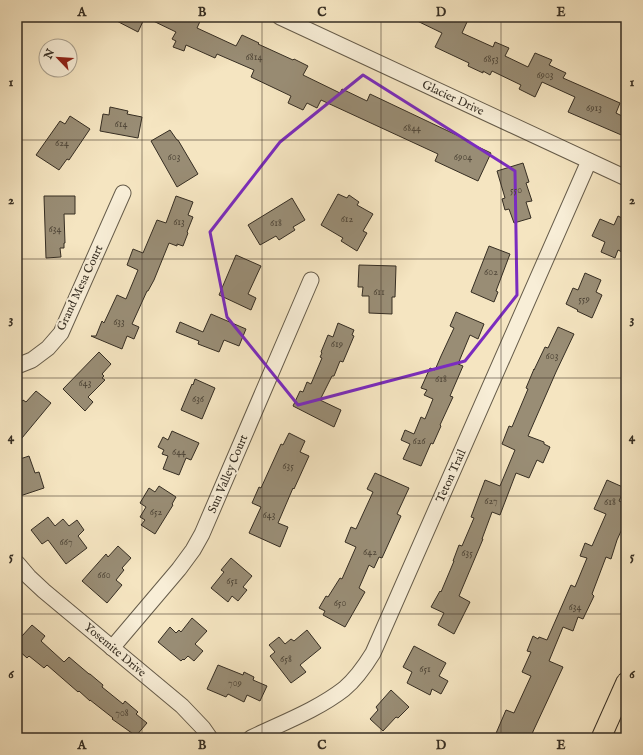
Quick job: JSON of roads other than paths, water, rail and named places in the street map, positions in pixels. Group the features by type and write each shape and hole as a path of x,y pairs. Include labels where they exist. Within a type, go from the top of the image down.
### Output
{"main road":[{"path":"601,738 626,682"}],"street":[{"name":"Glacier Drive","path":"280,17 626,178"},
{"name":"Teton Trail","path":"251,738 324,703 345,688 359,674 374,653 589,161"},
{"name":"Grand Mesa Court","path":"17,366 32,360 48,348 61,333 123,193"},
{"name":"Sun Valley Court","path":"112,648 179,569 193,550 202,534 311,280"},
{"name":"Yosemite Drive","path":"17,564 44,591 191,715 210,738"}]}
